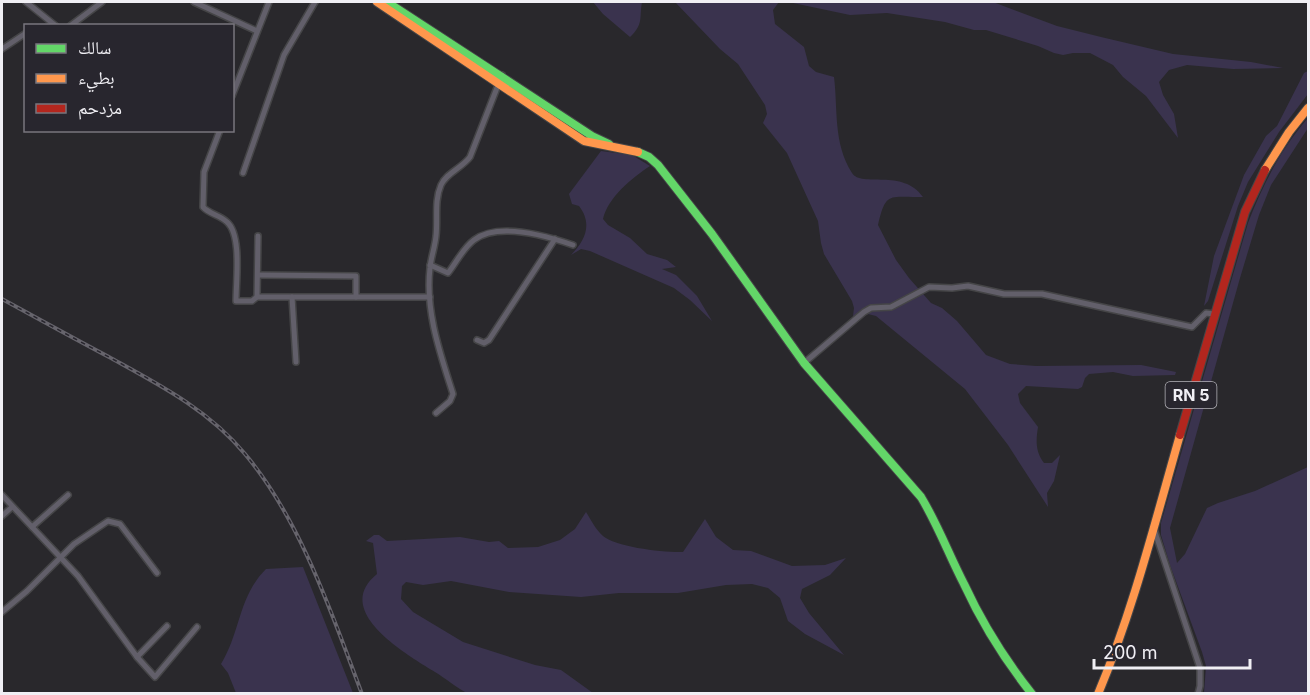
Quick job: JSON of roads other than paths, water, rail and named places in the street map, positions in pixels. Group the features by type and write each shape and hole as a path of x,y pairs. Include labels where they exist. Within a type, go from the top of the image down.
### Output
{"street":[{"path":"26,2 54,24"},
{"path":"73,24 102,2"},
{"path":"196,2 257,31"},
{"path":"234,91 269,2"},
{"path":"243,173 284,55 315,2"},
{"path":"377,2 584,141 613,146 649,157 658,165 712,234 804,363 921,497 936,521 963,584 981,618 1016,674 1032,693"},
{"path":"387,2 502,75 592,136 613,146"},
{"path":"2,49 24,34"},
{"path":"436,413 450,401 453,394 434,333 430,297 430,266 435,244 437,198 444,179 465,164 470,157 502,75"},
{"path":"507,91 512,82"},
{"name":"RN 5","path":"1098,693 1126,620 1245,212 1262,172 1286,134 1308,108"},
{"path":"219,132 204,172 202,207 223,218 234,230 236,301 252,301 257,297 430,297"},
{"path":"430,266 448,273 473,240 491,234 527,232 573,245"},
{"path":"257,297 258,236"},
{"path":"477,340 484,343 489,340 555,239"},
{"path":"258,275 356,276 356,297"},
{"path":"804,363 864,312 872,308 891,307 929,287 968,286 1004,294 1042,294 1192,327 1206,313 1214,315"},
{"path":"291,297 296,362"},
{"path":"2,495 60,556 94,597 137,657 155,677 197,627"},
{"path":"32,527 68,495"},
{"path":"2,516 12,507"},
{"path":"2,612 27,591 60,556 102,523 120,524 157,573"},
{"path":"1153,526 1200,668 1198,693"},
{"path":"137,657 167,626"}],"railway":[{"path":"2,299 164,388 199,411 231,438 265,480 298,537 313,568 362,694"}]}
